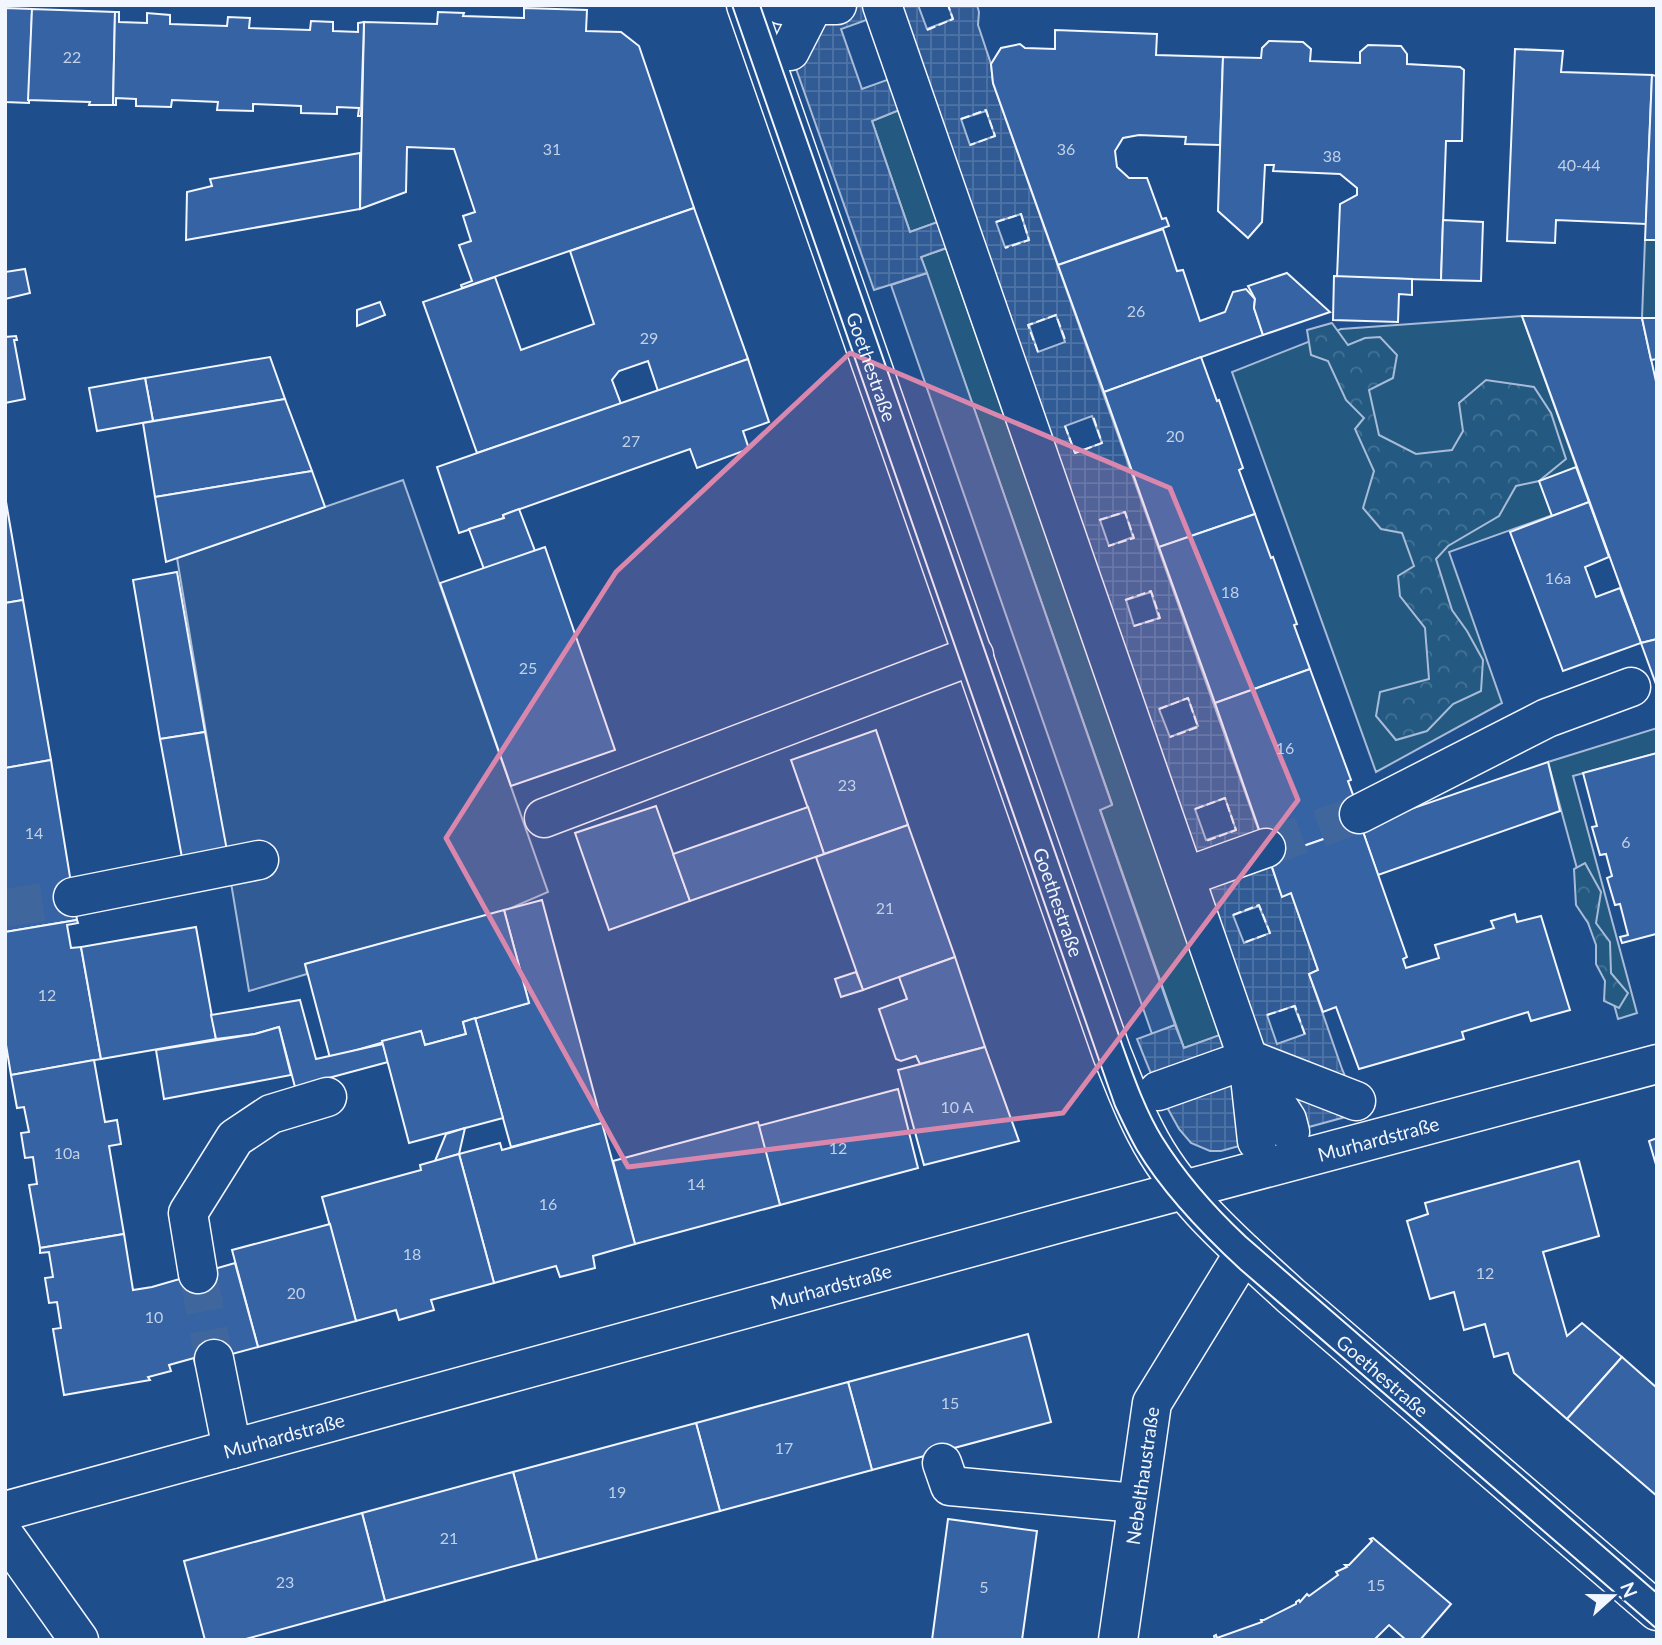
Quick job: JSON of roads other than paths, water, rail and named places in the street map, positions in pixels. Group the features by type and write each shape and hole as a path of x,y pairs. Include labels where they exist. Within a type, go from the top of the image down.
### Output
{"street":[{"name":"Goethestraße","path":"746,5 1130,1101 1146,1135 1184,1190 1212,1223 1244,1253 1657,1611"},
{"path":"782,5 837,5"},
{"path":"882,5 1248,1059 1272,1141 1356,1101 1248,1059 1158,1091"},
{"path":"790,51 813,6"},
{"path":"544,818 974,655"},
{"path":"1359,814 1547,718 1631,687"},
{"path":"1185,877 1266,848"},
{"path":"73,897 259,860"},
{"name":"Murhardstraße","path":"5,1511 1184,1190 1272,1141 1657,1064"},
{"path":"198,1274 188,1213 235,1138 271,1114 327,1097"},
{"name":"Nebelthaustraße","path":"1118,1640 1152,1403 1244,1253"},
{"path":"214,1359 232,1449"},
{"path":"942,1463 950,1486 1136,1503"},
{"path":"5,1535 79,1640"}],"tunnel":[{"path":"1266,848 1359,814"},
{"path":"5,908 73,897"},
{"path":"198,1274 214,1359"}],"tram line":[{"path":"732,5 1115,1106 1137,1150 1184,1213 1240,1269 1657,1629"},
{"path":"760,5 1123,1047 1156,1126 1190,1177 1246,1237 1657,1593"}]}
